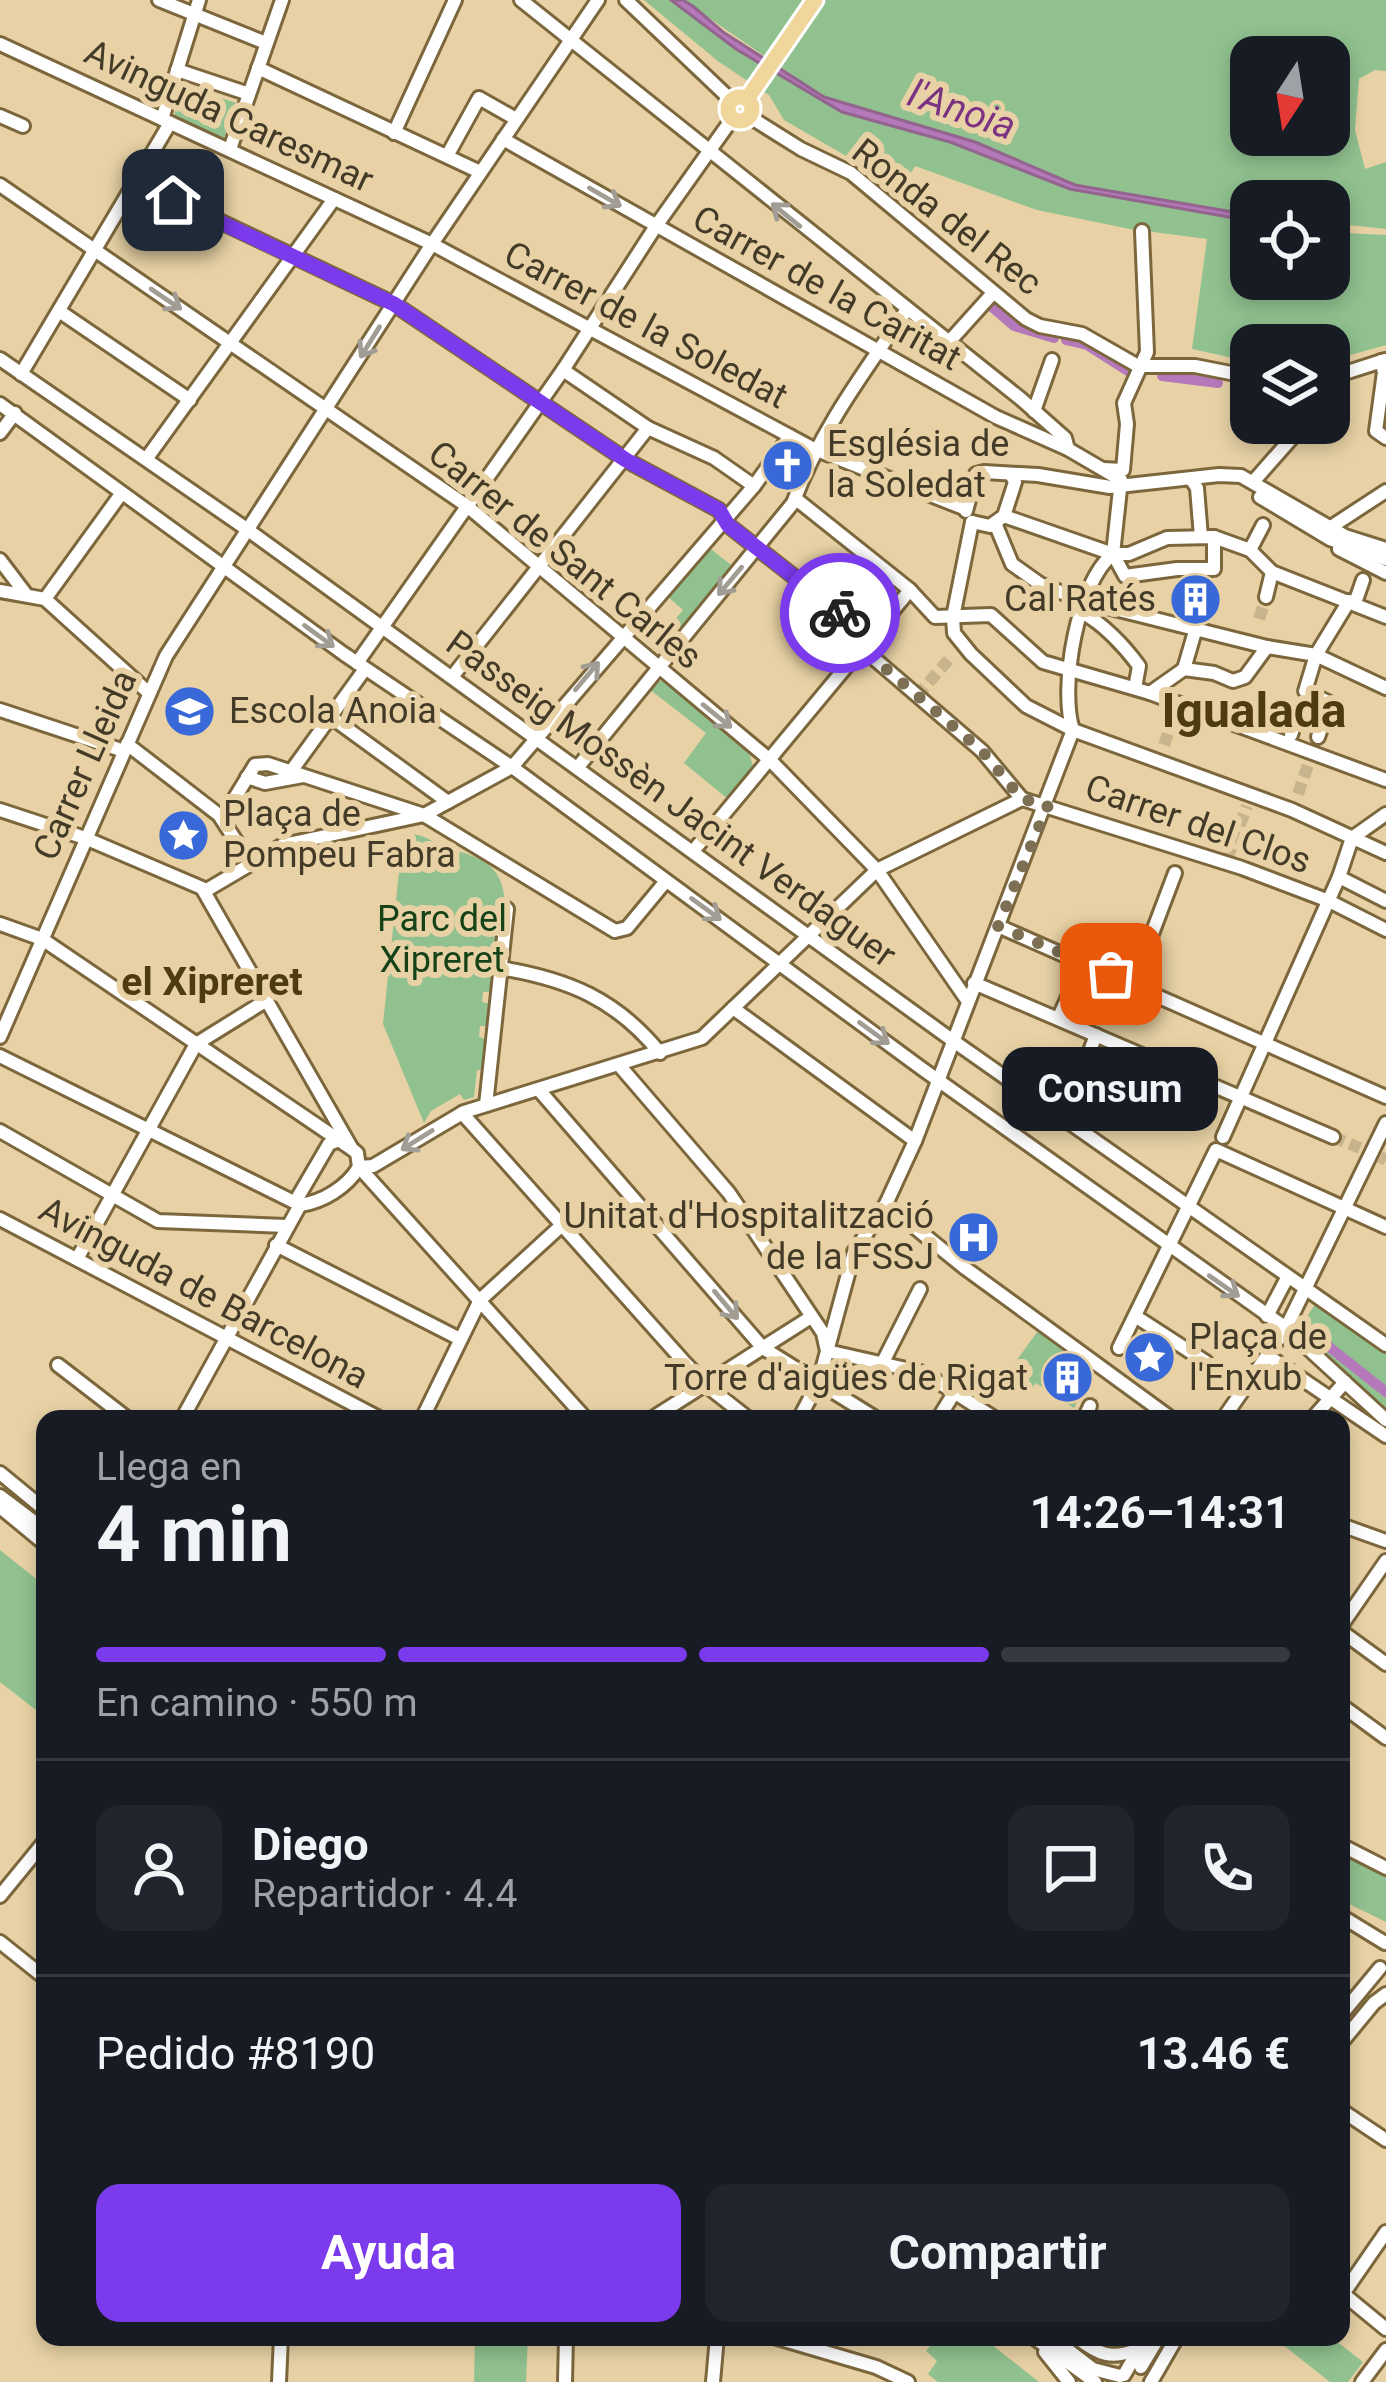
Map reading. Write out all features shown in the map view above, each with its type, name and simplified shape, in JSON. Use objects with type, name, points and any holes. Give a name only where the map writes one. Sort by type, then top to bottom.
[{"type":"main road","points":[[743,105],[814,0]]},
{"type":"street","points":[[159,0],[266,43]]},
{"type":"street","points":[[21,374],[166,121],[200,0]]},
{"type":"street","points":[[230,149],[282,0]]},
{"type":"street","points":[[394,133],[455,0]]},
{"type":"street","points":[[520,0],[1036,412],[1065,438],[1068,449]]},
{"type":"street","name":"Carrer Lleida","points":[[0,1036],[166,656],[432,244],[598,0]]},
{"type":"street","name":"Ronda del Rec","points":[[626,0],[743,105],[801,149],[851,173],[1040,326],[1082,334],[1143,366],[1196,366],[1230,373]]},
{"type":"street","name":"Avinguda Caresmar","points":[[0,44],[432,244]]},
{"type":"street","points":[[258,68],[480,172]]},
{"type":"street","points":[[177,70],[249,94]]},
{"type":"street","points":[[447,157],[478,98],[516,118]]},
{"type":"street","points":[[298,773],[381,627],[743,105]]},
{"type":"street","points":[[0,116],[22,126]]},
{"type":"street","name":"Carrer de la Caritat","points":[[503,139],[1029,434],[1068,449],[1123,485]]},
{"type":"street","points":[[133,180],[394,304],[626,460],[719,510],[982,751],[1022,799],[877,870],[702,1038],[462,1113],[373,1166],[359,1167]]},
{"type":"street","name":"Carrer de Sant Carles","points":[[0,185],[467,506],[770,760],[877,870],[968,1000]]},
{"type":"street","points":[[147,458],[334,199]]},
{"type":"street","points":[[1102,469],[1123,470],[1124,403],[1143,366],[1148,335],[1142,231]]},
{"type":"street","name":"Carrer de la Soledat","points":[[432,244],[814,449],[969,516],[1000,519]]},
{"type":"street","points":[[949,344],[993,292]]},
{"type":"street","points":[[58,311],[190,400]]},
{"type":"street","points":[[578,767],[796,499],[796,488],[814,449],[906,311]]},
{"type":"street","name":"Passeig Mossèn Jacint Verdaguer","points":[[0,359],[147,458],[952,1040],[1386,1345]]},
{"type":"street","points":[[1029,434],[1052,360]]},
{"type":"street","points":[[1350,372],[1384,360],[1376,431],[1386,438]]},
{"type":"street","points":[[563,370],[649,428],[714,458],[754,486]]},
{"type":"street","name":"Passeig Mossèn Jacint Verdaguer","points":[[0,404],[361,666],[512,767],[938,1081],[1286,1328],[1386,1420]]},
{"type":"street","points":[[0,434],[15,413]]},
{"type":"street","points":[[452,677],[649,428]]},
{"type":"street","points":[[205,891],[283,845],[424,814],[512,767],[754,486],[790,436]]},
{"type":"street","points":[[1253,482],[1286,444]]},
{"type":"street","points":[[1386,573],[1366,572],[1330,533],[1253,482],[1231,475],[1123,485],[1080,484],[1038,475],[976,474],[953,616],[955,633],[964,645],[1026,706],[1073,730],[1248,801],[1292,810],[1386,853]]},
{"type":"street","points":[[1012,476],[1015,482],[1000,519],[1019,572],[1082,607],[1101,625],[1135,659],[1139,667],[1135,688]]},
{"type":"street","points":[[1197,478],[1237,482],[1274,508],[1386,559]]},
{"type":"street","points":[[1123,485],[1113,554],[1125,576],[1214,569],[1197,478]]},
{"type":"street","points":[[1330,533],[1386,490]]},
{"type":"street","points":[[45,599],[122,494]]},
{"type":"street","points":[[796,499],[910,590],[935,617],[992,615],[1043,662],[1314,748],[1386,780]]},
{"type":"street","points":[[1000,519],[1078,539],[1113,554],[1130,554],[1167,538],[1208,537],[1251,548],[1272,572],[1386,617]]},
{"type":"street","points":[[1251,548],[1263,525]]},
{"type":"street","points":[[1330,533],[1386,549]]},
{"type":"street","points":[[804,1410],[819,1381],[854,1252],[886,1204],[915,1142],[1048,805],[1073,730],[1068,715],[1070,670],[1082,607],[1102,563],[1113,554]]},
{"type":"street","points":[[0,560],[26,592]]},
{"type":"street","points":[[1181,601],[1201,569]]},
{"type":"street","points":[[1266,597],[1272,572]]},
{"type":"street","points":[[1314,748],[1330,703],[1305,690],[1316,655],[1366,572]]},
{"type":"street","points":[[4,591],[15,574]]},
{"type":"street","points":[[694,850],[910,590]]},
{"type":"street","points":[[4,591],[45,599],[149,692]]},
{"type":"street","points":[[1082,607],[1178,621],[1268,647],[1316,655],[1386,688]]},
{"type":"street","points":[[1150,693],[1184,669],[1196,628]]},
{"type":"street","points":[[951,656],[964,645]]},
{"type":"street","points":[[1184,669],[1233,681],[1244,677],[1268,647]]},
{"type":"street","points":[[1290,740],[1300,707]]},
{"type":"street","points":[[0,710],[126,748],[222,820],[251,864]]},
{"type":"street","points":[[331,717],[448,802]]},
{"type":"street","points":[[1158,762],[1164,745]]},
{"type":"street","points":[[222,820],[255,765],[298,773],[424,814],[615,932],[627,928],[666,881]]},
{"type":"street","points":[[1292,810],[1298,794]]},
{"type":"street","name":"Carrer del Clos","points":[[1022,799],[1227,861],[1329,901],[1386,931]]},
{"type":"street","points":[[0,810],[85,838],[205,891],[352,1149]]},
{"type":"street","points":[[1119,1348],[1220,1143],[1339,878],[1352,838],[1386,814]]},
{"type":"street","points":[[509,886],[511,867]]},
{"type":"street","points":[[1133,984],[1174,873]]},
{"type":"street","points":[[1339,878],[1386,902]]},
{"type":"street","points":[[486,1106],[507,909]]},
{"type":"street","points":[[0,924],[42,939],[357,1153],[359,1167],[578,1410]]},
{"type":"street","points":[[998,926],[1386,1097]]},
{"type":"street","points":[[1059,1017],[1083,964]]},
{"type":"street","points":[[500,968],[578,988],[607,1002],[660,1053]]},
{"type":"street","points":[[974,983],[1333,1138]]},
{"type":"street","points":[[77,1259],[196,1044],[267,1000]]},
{"type":"street","points":[[734,1008],[915,1142]]},
{"type":"street","points":[[1065,1117],[1096,1034]]},
{"type":"street","points":[[0,1056],[300,1205]]},
{"type":"street","points":[[620,1065],[729,1193],[824,1334],[827,1351]]},
{"type":"street","points":[[539,1090],[763,1348],[863,1410]]},
{"type":"street","points":[[462,1113],[706,1386],[737,1410]]},
{"type":"street","points":[[1230,1410],[1286,1328],[1386,1123]]},
{"type":"street","points":[[0,1131],[158,1221],[286,1226]]},
{"type":"street","points":[[300,1205],[301,1191],[329,1144],[337,1141]]},
{"type":"street","points":[[1220,1143],[1386,1227]]},
{"type":"street","points":[[187,1410],[300,1205],[331,1193],[359,1167]]},
{"type":"street","points":[[886,1204],[965,1268],[1161,1410]]},
{"type":"street","name":"Avinguda de Barcelona","points":[[0,1219],[363,1410]]},
{"type":"street","points":[[426,1410],[480,1300],[562,1226]]},
{"type":"street","points":[[276,1246],[460,1340]]},
{"type":"street","points":[[1267,1316],[1287,1278]]},
{"type":"street","points":[[882,1364],[920,1289]]},
{"type":"street","points":[[1135,1316],[1206,1362]]},
{"type":"street","points":[[666,1410],[811,1317]]},
{"type":"street","points":[[827,1351],[924,1373],[981,1410]]},
{"type":"street","points":[[1268,1357],[1344,1410]]},
{"type":"street","points":[[58,1365],[116,1410]]},
{"type":"street","points":[[1099,1388],[1109,1369]]},
{"type":"street","points":[[1321,1410],[1345,1382]]},
{"type":"street","points":[[944,1410],[954,1393]]},
{"type":"street","points":[[1350,1414],[1386,1436]]},
{"type":"street","points":[[0,1473],[36,1503]]},
{"type":"street","points":[[0,1496],[36,1523]]},
{"type":"street","points":[[0,1507],[36,1537]]},
{"type":"street","points":[[1350,1528],[1386,1541]]},
{"type":"street","points":[[1350,1615],[1386,1561]]},
{"type":"street","points":[[1350,1636],[1386,1664]]},
{"type":"street","points":[[1350,1712],[1386,1738]]},
{"type":"street","points":[[1350,1850],[1386,1868]]},
{"type":"street","points":[[0,1896],[36,1852]]},
{"type":"street","points":[[1350,1921],[1386,1943],[1380,1952],[1386,1982]]},
{"type":"street","points":[[0,1942],[36,1971]]},
{"type":"street","points":[[1350,2004],[1380,1968]]},
{"type":"street","points":[[1350,2032],[1386,1994]]},
{"type":"street","points":[[1350,2116],[1386,2140]]},
{"type":"street","points":[[1350,2282],[1386,2232]]},
{"type":"street","points":[[1350,2300],[1386,2329]]},
{"type":"street","points":[[279,2382],[281,2346]]},
{"type":"street","points":[[565,2382],[566,2346]]},
{"type":"street","points":[[713,2382],[716,2346]]},
{"type":"street","points":[[805,2346],[876,2367],[908,2382]]},
{"type":"street","points":[[1040,2346],[1069,2382]]},
{"type":"street","points":[[1045,2346],[1095,2382]]},
{"type":"street","points":[[1070,2346],[1103,2375],[1120,2378],[1140,2375],[1154,2346]]},
{"type":"street","points":[[1078,2346],[1112,2357],[1136,2346]]},
{"type":"street","points":[[1120,2378],[1141,2346]]},
{"type":"street","points":[[1151,2382],[1161,2375],[1173,2346]]},
{"type":"street","points":[[1362,2382],[1386,2350]]},
{"type":"green space","points":[[644,0],[680,4],[736,49],[842,112],[950,142],[1070,189],[1230,217],[1230,300],[1350,300],[1350,233],[1386,235],[1386,345],[1350,355],[1350,324],[1230,324],[1230,357],[1192,349],[1207,239],[1037,210],[915,166],[898,195],[860,164],[784,120],[769,95],[719,62]]},
{"type":"green space","points":[[683,0],[1386,0],[1386,71],[1375,70],[1359,79],[1355,130],[1365,169],[1386,162],[1386,229],[1350,225],[1350,180],[1230,180],[1230,211],[1075,185],[975,142],[824,97]]},
{"type":"green space","points":[[181,85],[236,103],[224,138],[174,117]]},
{"type":"green space","points":[[707,546],[735,568],[682,630],[673,622],[683,610],[665,594]]},
{"type":"green space","points":[[663,681],[749,752],[754,770],[728,799],[684,763],[706,733],[649,689]]},
{"type":"green space","name":"Parc del Xipreret","points":[[403,834],[422,836],[450,851],[478,858],[493,869],[504,893],[504,914],[497,914],[490,992],[483,992],[482,1002],[490,1004],[487,1026],[480,1026],[479,1037],[486,1039],[474,1097],[464,1100],[460,1094],[431,1111],[424,1123],[383,1024]]},
{"type":"green space","points":[[1316,1303],[1386,1351],[1386,1411],[1298,1330]]},
{"type":"green space","points":[[1040,1328],[1093,1367],[1074,1408],[1036,1383],[1030,1391],[1006,1375]]},
{"type":"green space","points":[[0,1550],[36,1579],[36,1710],[0,1682]]},
{"type":"green space","points":[[1350,1856],[1386,1874],[1386,1922],[1350,1904]]},
{"type":"green space","points":[[475,2346],[528,2346],[526,2382],[474,2382]]},
{"type":"green space","points":[[930,2346],[993,2346],[1039,2382],[938,2382],[928,2374],[937,2361],[926,2351]]},
{"type":"green space","points":[[1284,2346],[1343,2346],[1363,2362],[1348,2382],[1330,2382]]},
{"type":"shaded area","points":[[671,0],[683,0],[723,32],[824,97],[975,142],[1075,185],[1230,211],[1230,217],[1070,189],[950,142],[842,112],[736,49]]},
{"type":"waterway","points":[[993,308],[1014,326],[1054,338]]},
{"type":"waterway","points":[[1066,340],[1087,345],[1128,371]]},
{"type":"waterway","points":[[1162,376],[1218,383]]},
{"type":"waterway","points":[[1323,1342],[1386,1392]]},
{"type":"tunnel","points":[[1259,619],[1266,597]]},
{"type":"tunnel","points":[[917,696],[951,657]]},
{"type":"tunnel","points":[[1164,745],[1177,708]]},
{"type":"tunnel","points":[[1298,794],[1311,756]]},
{"type":"tunnel","points":[[1227,859],[1247,806]]},
{"type":"tunnel","points":[[1333,1137],[1360,1148]]},
{"type":"tunnel","points":[[1380,1157],[1386,1160]]},
{"type":"way so far","points":[[840,613],[872,637],[863,649],[982,751],[1022,799],[1048,805],[998,926],[1111,974]]},
{"type":"place","name":"Església de la Soledat","points":[[788,465]]},
{"type":"place","name":"Cal Ratés","points":[[1195,599]]},
{"type":"place","name":"Escola Anoia","points":[[190,711]]},
{"type":"place","name":"Plaça de Pompeu Fabra","points":[[184,835]]},
{"type":"place","name":"Consum","points":[[1111,974]]},
{"type":"place","name":"Unitat d'Hospitalització de la FSSJ","points":[[973,1237]]},
{"type":"place","name":"Plaça de l'Enxub","points":[[1150,1358]]},
{"type":"place","name":"Torre d'aigües de Rigat","points":[[1067,1378]]},
{"type":"district","name":"Igualada","points":[[1254,710]]},
{"type":"district","name":"el Xipreret","points":[[212,982]]},
{"type":"route","points":[[173,200],[394,304],[626,460],[719,510],[728,525],[840,613]]},
{"type":"water label","name":"l'Anoia","points":[[962,110]]}]
